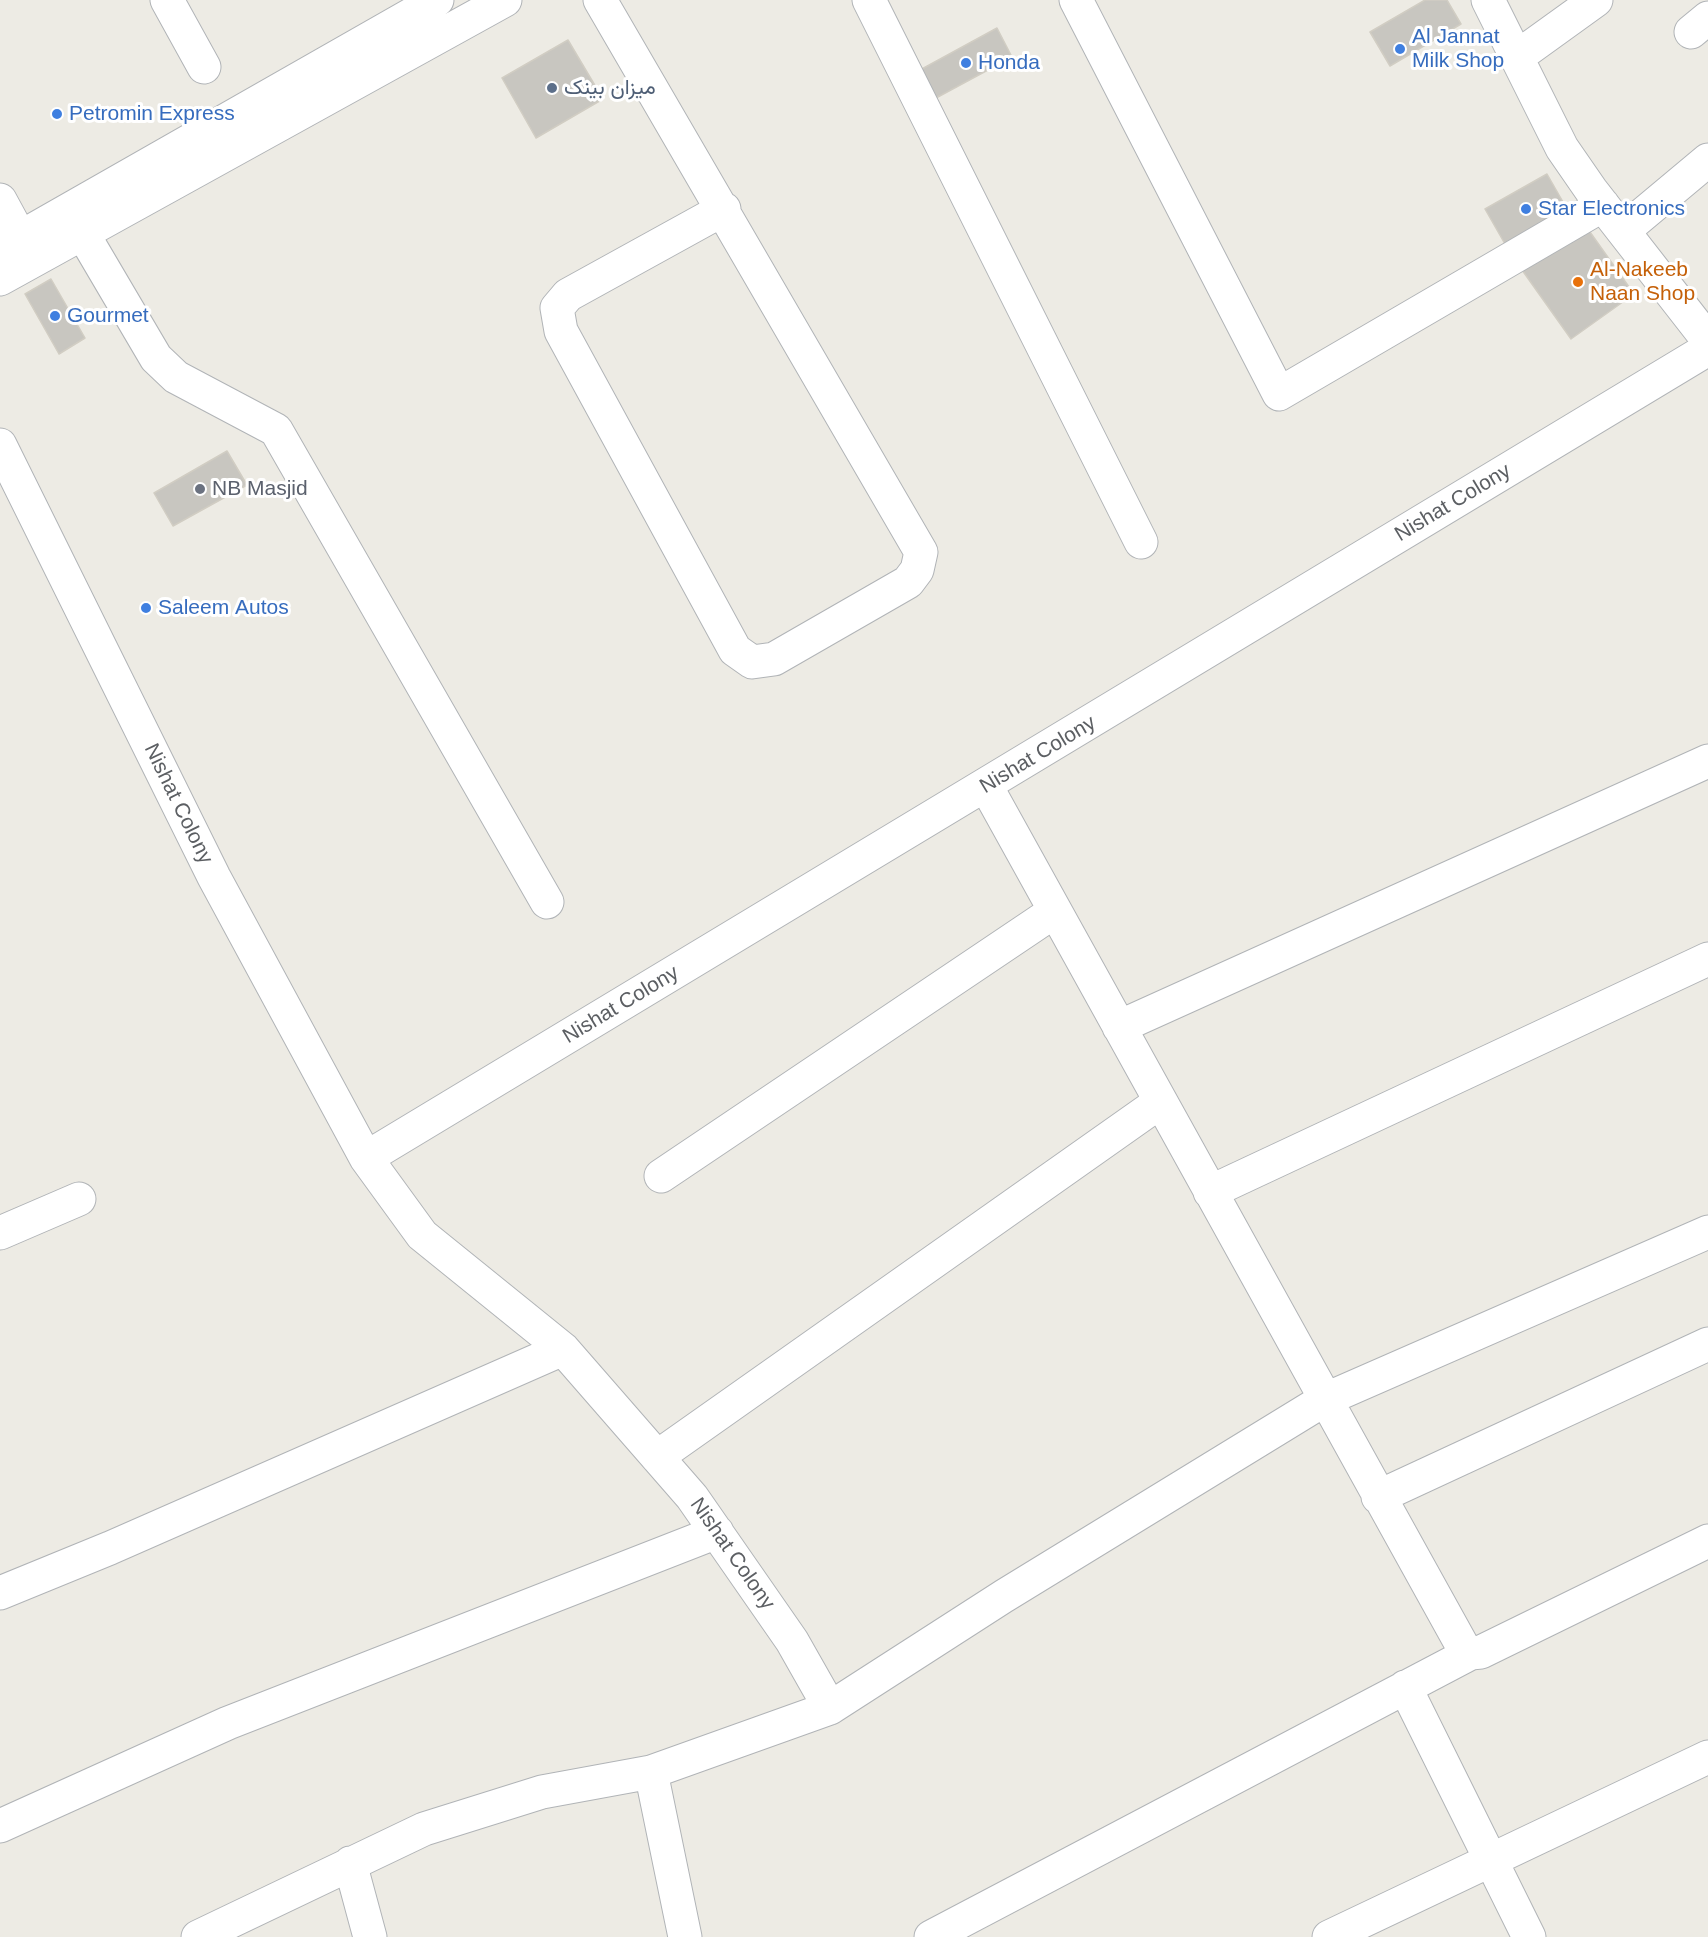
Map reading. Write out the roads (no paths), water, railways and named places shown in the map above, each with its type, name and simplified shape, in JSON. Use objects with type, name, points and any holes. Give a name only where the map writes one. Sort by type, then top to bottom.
[{"type":"street","points":[[167,0],[204,67]]},
{"type":"street","points":[[0,279],[18,250],[437,0]]},
{"type":"street","points":[[18,250],[82,234],[505,0]]},
{"type":"street","points":[[600,0],[724,209],[921,552],[917,570],[908,582],[774,659],[752,662],[735,650],[561,332],[557,308],[568,295],[724,209]]},
{"type":"street","points":[[869,0],[1142,542]]},
{"type":"street","points":[[1076,0],[1279,394],[1603,205]]},
{"type":"street","points":[[1488,0],[1562,147],[1603,205],[1708,340]]},
{"type":"street","points":[[1517,57],[1596,0]]},
{"type":"street","points":[[1623,231],[1708,160]]},
{"type":"street","points":[[0,200],[18,250]]},
{"type":"street","points":[[82,234],[156,358],[176,377],[276,430],[548,902]]},
{"type":"street","name":"Nishat Colony","points":[[366,1158],[1708,349]]},
{"type":"street","name":"Nishat Colony","points":[[0,445],[214,877],[366,1158],[422,1235],[562,1349],[692,1497],[792,1641],[830,1707]]},
{"type":"street","points":[[1119,1028],[1708,761]]},
{"type":"street","points":[[986,786],[1447,1621],[1462,1647],[1471,1653]]},
{"type":"street","points":[[661,1176],[1055,911]]},
{"type":"street","points":[[1210,1192],[1708,959]]},
{"type":"street","points":[[657,1457],[1160,1102]]},
{"type":"street","points":[[0,1233],[79,1199]]},
{"type":"street","points":[[198,1937],[424,1828],[542,1792],[651,1772],[830,1707],[1004,1596],[1324,1400],[1708,1232]]},
{"type":"street","points":[[1378,1497],[1708,1344]]},
{"type":"street","points":[[0,1593],[110,1548],[562,1349]]},
{"type":"street","points":[[0,1826],[228,1723],[717,1532]]},
{"type":"street","points":[[931,1937],[1471,1653],[1481,1652],[1708,1541]]},
{"type":"street","points":[[1405,1688],[1529,1937]]},
{"type":"street","points":[[1329,1937],[1708,1757]]},
{"type":"street","points":[[651,1772],[685,1937]]},
{"type":"street","points":[[350,1863],[370,1937]]},
{"type":"place","name":"Al Jannat Milk Shop","points":[[1400,49]]},
{"type":"place","name":"Honda","points":[[966,63]]},
{"type":"place","name":"میزان بینک","points":[[552,88]]},
{"type":"place","name":"Petromin Express","points":[[57,114]]},
{"type":"place","name":"Star Electronics","points":[[1526,209]]},
{"type":"place","name":"Al-Nakeeb Naan Shop","points":[[1578,282]]},
{"type":"place","name":"Gourmet","points":[[55,316]]},
{"type":"place","name":"NB Masjid","points":[[200,489]]},
{"type":"place","name":"Saleem Autos","points":[[146,608]]}]
